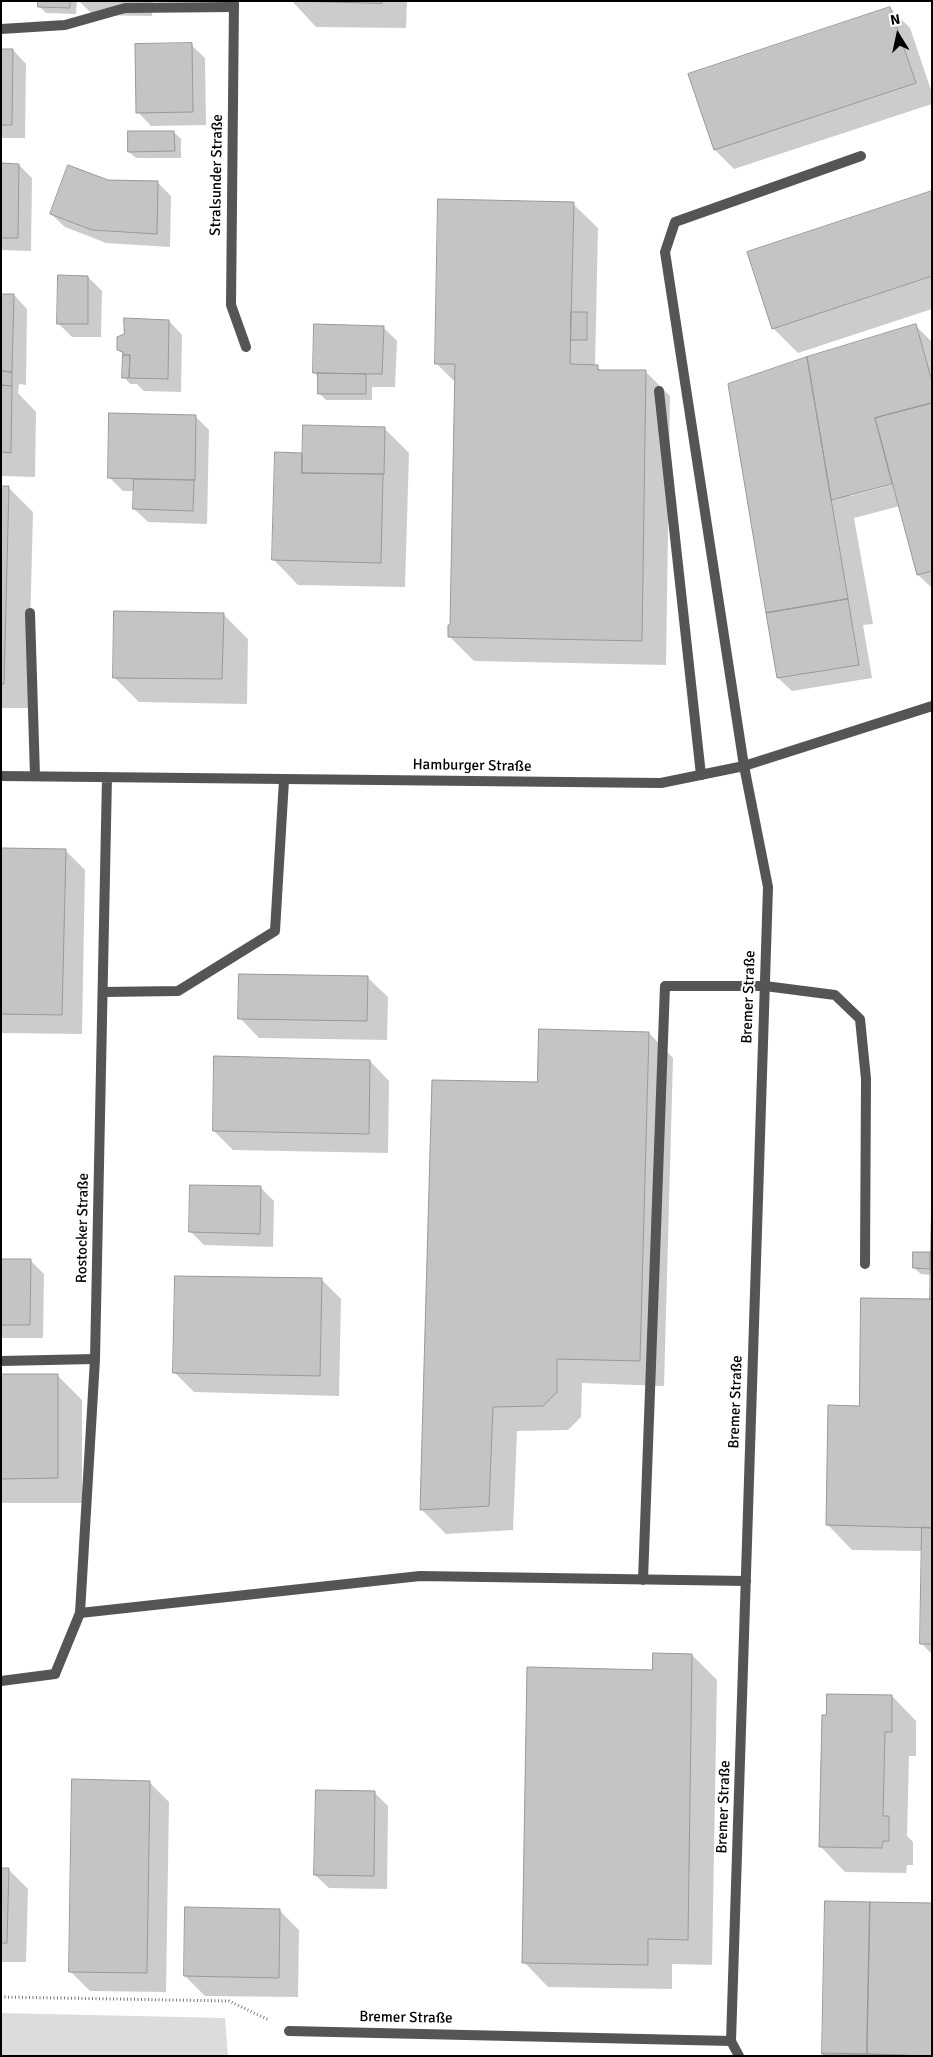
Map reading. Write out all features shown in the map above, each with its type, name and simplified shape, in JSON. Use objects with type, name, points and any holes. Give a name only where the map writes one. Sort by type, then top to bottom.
[{"type":"street","points":[[1,29],[65,25],[125,8],[234,4]]},
{"type":"street","name":"Stralsunder Straße","points":[[234,4],[231,305],[246,347]]},
{"type":"street","name":"Bremer Straße","points":[[739,2056],[731,2041],[768,887],[744,766],[665,252],[674,222],[861,156]]},
{"type":"street","points":[[659,391],[701,775]]},
{"type":"street","points":[[30,613],[35,776]]},
{"type":"street","name":"Hamburger Straße","points":[[1,776],[661,783],[744,766],[932,706]]},
{"type":"street","name":"Rostocker Straße","points":[[1,1681],[55,1674],[80,1613],[96,1359],[107,778]]},
{"type":"street","points":[[103,992],[178,990],[275,931],[284,780]]},
{"type":"street","points":[[643,1580],[665,986],[765,986],[835,995],[860,1019],[866,1080],[865,1264]]},
{"type":"street","points":[[1,1361],[96,1359]]},
{"type":"street","points":[[80,1613],[420,1576],[746,1582]]},
{"type":"street","name":"Bremer Straße","points":[[289,2031],[731,2041]]},
{"type":"path","points":[[1,1998],[229,2001],[289,2031]]},
{"type":"shaded area","points":[[1,2013],[225,2018],[228,2056],[1,2056]]},
{"type":"building","points":[[38,1],[70,1],[70,8],[38,7]]},
{"type":"building","points":[[290,1],[382,1],[382,3]]},
{"type":"building","points":[[890,7],[916,83],[714,150],[688,74]]},
{"type":"building","points":[[192,43],[193,112],[136,113],[135,44]]},
{"type":"building","points":[[1,49],[13,49],[12,125],[1,125]]},
{"type":"building","points":[[128,131],[174,131],[175,151],[128,152]]},
{"type":"building","points":[[1,163],[19,164],[18,238],[1,238]]},
{"type":"building","points":[[68,165],[108,180],[158,181],[157,234],[92,230],[50,214]]},
{"type":"building","points":[[932,191],[932,276],[772,329],[747,252]]},
{"type":"building","points":[[438,199],[574,202],[570,364],[598,365],[598,370],[646,370],[642,641],[448,637],[448,625],[450,625],[455,364],[435,364]]},
{"type":"building","points":[[58,275],[88,276],[88,324],[57,324]]},
{"type":"building","points":[[1,294],[14,294],[12,372],[1,371]]},
{"type":"building","points":[[571,312],[587,312],[587,340],[571,340]]},
{"type":"building","points":[[124,318],[169,320],[168,379],[129,378],[130,355],[123,355],[123,352],[117,350],[117,337],[124,334]]},
{"type":"building","points":[[314,324],[384,326],[382,374],[313,373]]},
{"type":"building","points":[[916,324],[932,381],[932,403],[875,418],[892,484],[831,500],[807,357]]},
{"type":"building","points":[[123,355],[130,355],[129,378],[122,378]]},
{"type":"building","points":[[807,357],[848,599],[766,613],[728,384]]},
{"type":"building","points":[[1,371],[12,372],[12,386],[1,385]]},
{"type":"building","points":[[318,373],[366,374],[366,394],[318,394]]},
{"type":"building","points":[[1,385],[12,386],[11,453],[1,452]]},
{"type":"building","points":[[932,403],[932,571],[917,575],[875,418]]},
{"type":"building","points":[[109,413],[196,415],[195,480],[108,478]]},
{"type":"building","points":[[303,425],[385,427],[384,474],[302,473]]},
{"type":"building","points":[[275,452],[302,453],[302,473],[383,474],[381,563],[272,560]]},
{"type":"building","points":[[134,479],[194,480],[193,511],[133,509]]},
{"type":"building","points":[[1,486],[9,486],[4,684],[1,684]]},
{"type":"building","points":[[848,599],[859,665],[777,678],[766,613]]},
{"type":"building","points":[[114,611],[224,613],[222,679],[113,678]]},
{"type":"building","points":[[1,848],[66,849],[62,1015],[1,1014]]},
{"type":"building","points":[[239,974],[368,976],[367,1021],[238,1019]]},
{"type":"building","points":[[539,1029],[649,1032],[640,1361],[557,1359],[557,1392],[543,1406],[493,1407],[489,1506],[420,1510],[432,1080],[537,1082]]},
{"type":"building","points":[[214,1056],[370,1060],[369,1134],[213,1131]]},
{"type":"building","points":[[190,1185],[261,1186],[260,1234],[189,1232]]},
{"type":"building","points":[[932,1188],[932,1299],[930,1299]]},
{"type":"building","points":[[913,1252],[930,1252],[930,1269],[913,1268]]},
{"type":"building","points":[[1,1259],[31,1259],[30,1325],[1,1325]]},
{"type":"building","points":[[175,1276],[322,1278],[320,1376],[173,1373]]},
{"type":"building","points":[[861,1298],[932,1299],[932,1528],[826,1525],[828,1405],[859,1406]]},
{"type":"building","points":[[1,1374],[58,1374],[58,1478],[1,1479]]},
{"type":"building","points":[[922,1527],[932,1528],[932,1644],[920,1644]]},
{"type":"building","points":[[653,1653],[692,1654],[688,1940],[648,1939],[648,1965],[522,1963],[527,1667],[652,1670]]},
{"type":"building","points":[[827,1694],[892,1695],[892,1732],[885,1732],[883,1816],[889,1816],[889,1841],[883,1841],[882,1848],[819,1847],[822,1715],[826,1715]]},
{"type":"building","points":[[72,1779],[150,1781],[147,1973],[69,1972]]},
{"type":"building","points":[[316,1790],[375,1791],[374,1876],[314,1875]]},
{"type":"building","points":[[1,1868],[9,1868],[7,1943],[1,1943]]},
{"type":"building","points":[[825,1901],[870,1902],[867,2054],[822,2054]]},
{"type":"building","points":[[870,1902],[932,1903],[932,2056],[867,2054]]},
{"type":"building","points":[[185,1907],[280,1909],[279,1978],[184,1976]]},
{"type":"building","points":[[824,2053],[906,2055],[906,2056],[824,2056]]}]
